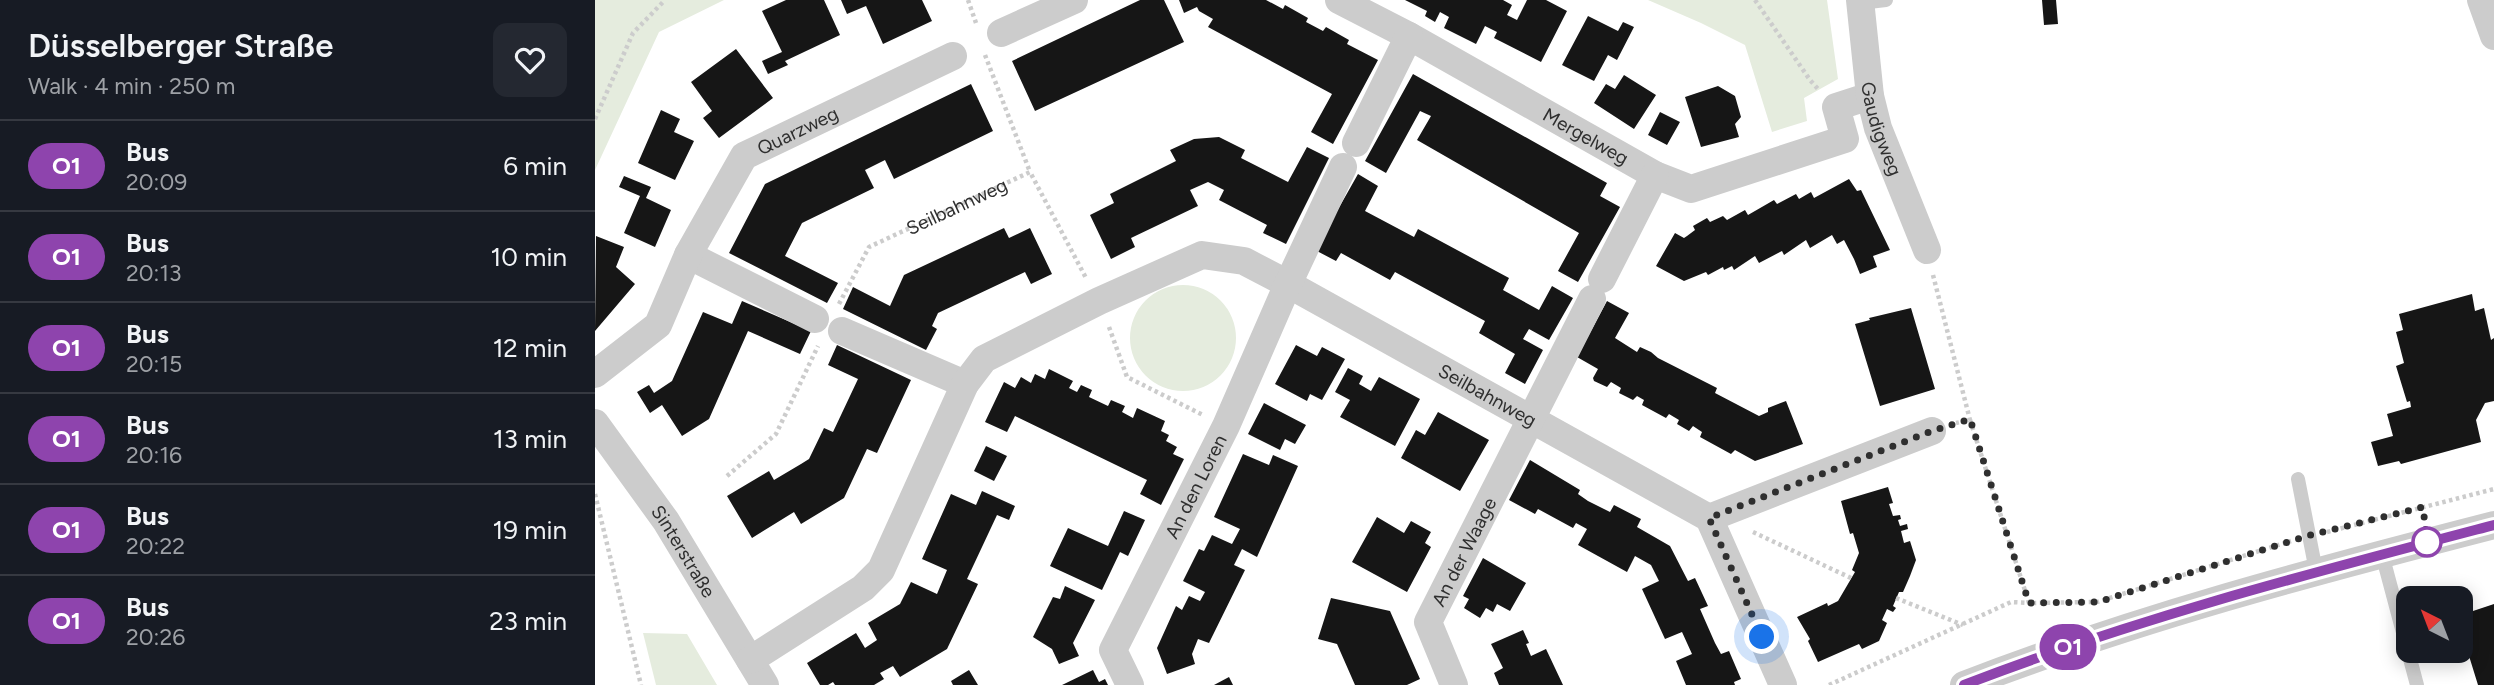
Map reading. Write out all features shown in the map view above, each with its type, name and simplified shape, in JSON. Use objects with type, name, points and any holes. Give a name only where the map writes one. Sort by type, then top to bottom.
[{"type":"street","points":[[987,37],[1074,0]]},
{"type":"street","name":"Mergelweg","points":[[1339,0],[1409,36],[1655,175],[1691,189],[1878,128]]},
{"type":"street","points":[[2481,0],[2494,36]]},
{"type":"street","name":"Gaudigweg","points":[[1869,1],[1870,96],[1878,128],[1927,250]]},
{"type":"street","name":"An den Loren","points":[[1130,685],[1113,650],[1226,426],[1288,284],[1409,36]]},
{"type":"street","name":"Quarzweg","points":[[595,374],[657,325],[688,255],[744,156],[953,55]]},
{"type":"street","points":[[1845,139],[1836,107],[1870,96]]},
{"type":"street","name":"An der Waage","points":[[1454,685],[1428,622],[1655,175]]},
{"type":"street","points":[[688,255],[828,325],[965,384]]},
{"type":"street","name":"Seilbahnweg","points":[[751,660],[863,588],[881,570],[965,384],[984,359],[1099,301],[1202,255],[1244,261],[1709,518]]},
{"type":"street","name":"Sinterstraße","points":[[595,423],[666,521],[765,685]]},
{"type":"street","points":[[1783,685],[1709,518],[1932,431]]},
{"type":"street","points":[[1964,685],[2160,616],[2316,571],[2494,525]]},
{"type":"lane","points":[[2298,479],[2307,536],[2316,571]]},
{"type":"lane","points":[[2382,554],[2417,685]]},
{"type":"path","points":[[595,119],[633,33],[666,0]]},
{"type":"path","points":[[968,0],[987,37],[1030,172]]},
{"type":"path","points":[[1755,0],[1810,80],[1836,107]]},
{"type":"path","name":"Seilbahnweg","points":[[727,475],[776,434],[869,247],[1030,172],[1099,301],[1127,377],[1226,426]]},
{"type":"path","points":[[1927,250],[1970,419],[2029,603]]},
{"type":"path","points":[[1932,431],[1970,419]]},
{"type":"path","points":[[1829,685],[2011,602],[2098,602],[2307,536],[2494,489]]},
{"type":"path","points":[[595,494],[641,685]]},
{"type":"path","points":[[1709,518],[1745,528],[1851,579]]},
{"type":"path","points":[[1896,598],[1963,625]]},
{"type":"shaded area","points":[[595,0],[724,0],[659,32],[595,170]]},
{"type":"shaded area","points":[[1648,0],[1827,0],[1838,79],[1804,98],[1807,121],[1772,132],[1745,45]]},
{"type":"shaded area","points":[[1183,285],[1203,289],[1221,300],[1232,318],[1236,338],[1232,358],[1221,376],[1203,387],[1183,391],[1163,387],[1145,376],[1134,358],[1130,338],[1134,318],[1145,300],[1163,289]]},
{"type":"shaded area","points":[[643,633],[687,634],[717,685],[656,685]]},
{"type":"building","points":[[786,0],[824,0],[840,35],[785,61],[788,65],[768,74],[762,61],[782,52],[762,11]]},
{"type":"building","points":[[841,0],[922,0],[932,21],[883,44],[866,6],[847,14]]},
{"type":"building","points":[[1140,0],[1164,0],[1184,42],[1035,111],[1012,61]]},
{"type":"building","points":[[1179,0],[1266,0],[1283,9],[1285,5],[1308,18],[1306,22],[1323,31],[1326,27],[1349,40],[1347,44],[1378,60],[1333,144],[1311,132],[1332,94],[1208,27],[1213,19],[1197,7],[1184,13]]},
{"type":"building","points":[[1405,0],[1503,0],[1512,5],[1507,15],[1517,20],[1527,0],[1546,0],[1567,11],[1541,62],[1494,38],[1497,32],[1485,26],[1476,44],[1444,28],[1449,17],[1440,12],[1435,22],[1425,16],[1427,11]]},
{"type":"building","points":[[2042,0],[2056,0],[2058,24],[2044,25]]},
{"type":"building","points":[[1588,16],[1618,31],[1623,22],[1634,27],[1617,60],[1608,55],[1594,81],[1562,65]]},
{"type":"building","points":[[736,49],[773,98],[719,138],[703,118],[712,111],[691,82]]},
{"type":"building","points":[[1413,74],[1607,183],[1600,196],[1620,207],[1578,282],[1558,271],[1579,233],[1417,140],[1431,116],[1420,111],[1386,173],[1365,161]]},
{"type":"building","points":[[1624,75],[1656,95],[1634,129],[1594,103],[1606,84],[1615,89]]},
{"type":"building","points":[[971,84],[993,131],[894,179],[885,160],[865,170],[874,188],[802,223],[785,256],[838,283],[827,303],[729,253],[765,184]]},
{"type":"building","points":[[1718,86],[1735,96],[1741,117],[1735,124],[1739,137],[1701,147],[1685,97]]},
{"type":"building","points":[[661,110],[680,119],[674,132],[694,141],[675,180],[638,163]]},
{"type":"building","points":[[1660,112],[1680,122],[1667,145],[1648,135]]},
{"type":"building","points":[[1219,137],[1245,150],[1241,158],[1288,182],[1307,147],[1329,158],[1286,244],[1263,233],[1267,225],[1219,200],[1224,190],[1208,182],[1190,190],[1198,206],[1131,238],[1135,247],[1111,259],[1090,215],[1114,203],[1110,194],[1176,161],[1170,150],[1194,139]]},
{"type":"building","points":[[1358,174],[1378,186],[1365,211],[1414,237],[1418,229],[1509,278],[1503,290],[1539,310],[1552,286],[1573,298],[1549,340],[1529,329],[1523,339],[1543,350],[1525,384],[1505,373],[1515,354],[1479,333],[1485,321],[1395,272],[1390,280],[1341,253],[1336,261],[1315,250]]},
{"type":"building","points":[[624,176],[651,187],[646,198],[671,210],[655,247],[624,233],[640,196],[619,187]]},
{"type":"building","points":[[1849,179],[1857,191],[1861,190],[1890,250],[1873,256],[1877,267],[1860,274],[1844,240],[1837,244],[1832,235],[1810,248],[1806,240],[1784,255],[1782,251],[1759,263],[1755,256],[1734,270],[1732,266],[1724,270],[1723,267],[1708,275],[1706,272],[1684,281],[1656,266],[1675,233],[1684,238],[1695,230],[1693,226],[1707,218],[1710,222],[1723,216],[1727,220],[1745,210],[1748,215],[1774,200],[1777,204],[1796,194],[1799,199],[1811,192],[1814,198]]},
{"type":"building","points":[[1004,228],[1009,238],[1030,228],[1052,274],[1031,284],[1025,272],[938,313],[932,326],[937,329],[926,350],[843,309],[853,287],[890,306],[904,275]]},
{"type":"building","points":[[596,236],[624,247],[616,267],[635,284],[595,331]]},
{"type":"building","points":[[2472,294],[2475,311],[2484,308],[2491,340],[2494,338],[2494,401],[2485,403],[2476,420],[2481,442],[2401,464],[2399,461],[2378,466],[2371,442],[2393,436],[2387,414],[2411,407],[2396,366],[2404,363],[2396,332],[2403,330],[2399,314]]},
{"type":"building","points":[[742,301],[811,331],[800,354],[748,331],[709,419],[682,436],[662,405],[650,413],[637,392],[649,385],[654,393],[672,381],[703,312],[732,324]]},
{"type":"building","points":[[1607,301],[1629,313],[1615,338],[1637,352],[1640,347],[1651,352],[1717,388],[1715,393],[1759,416],[1768,412],[1768,408],[1786,401],[1803,444],[1755,461],[1735,450],[1731,454],[1700,437],[1702,432],[1693,426],[1689,431],[1677,424],[1679,420],[1669,414],[1666,418],[1642,405],[1644,400],[1637,396],[1633,400],[1619,393],[1621,388],[1611,382],[1607,387],[1594,381],[1598,369],[1577,357]]},
{"type":"building","points":[[1911,308],[1935,389],[1880,406],[1855,324]]},
{"type":"building","points":[[837,345],[911,380],[877,453],[867,449],[844,498],[801,524],[794,512],[752,538],[727,496],[769,471],[774,480],[801,464],[809,459],[824,428],[833,432],[858,379],[828,365]]},
{"type":"building","points":[[1296,345],[1317,356],[1322,347],[1345,359],[1322,400],[1310,394],[1307,401],[1275,384]]},
{"type":"building","points":[[1348,368],[1363,376],[1359,384],[1371,391],[1379,377],[1420,399],[1395,446],[1340,417],[1350,400],[1335,392]]},
{"type":"building","points":[[1049,369],[1073,381],[1069,388],[1077,392],[1081,385],[1092,390],[1089,397],[1108,406],[1111,400],[1125,406],[1122,412],[1133,418],[1137,408],[1165,421],[1161,431],[1169,435],[1166,441],[1177,447],[1173,454],[1184,459],[1161,505],[1140,494],[1147,480],[1015,416],[1007,432],[985,422],[1004,382],[1015,388],[1021,377],[1031,383],[1035,374],[1045,379]]},
{"type":"building","points":[[1264,403],[1306,425],[1295,444],[1285,439],[1280,450],[1248,434]]},
{"type":"building","points":[[1438,412],[1489,440],[1460,491],[1401,458],[1416,430],[1425,435]]},
{"type":"building","points":[[986,446],[1007,456],[994,481],[974,471]]},
{"type":"building","points":[[1243,454],[1269,465],[1273,455],[1298,466],[1257,557],[1242,549],[1234,565],[1245,570],[1209,643],[1198,639],[1192,654],[1195,664],[1167,674],[1157,648],[1176,606],[1182,610],[1189,596],[1200,601],[1205,592],[1183,581],[1199,549],[1204,551],[1212,535],[1232,544],[1240,529],[1214,517]]},
{"type":"building","points":[[1530,460],[1580,490],[1578,494],[1588,501],[1610,512],[1614,505],[1641,519],[1637,527],[1670,546],[1688,581],[1695,578],[1708,606],[1700,609],[1715,643],[1721,654],[1729,651],[1741,679],[1734,682],[1735,685],[1686,685],[1676,661],[1692,654],[1682,632],[1665,639],[1642,589],[1659,581],[1651,565],[1635,556],[1627,572],[1578,545],[1587,529],[1576,523],[1573,528],[1538,509],[1535,514],[1509,500]]},
{"type":"building","points":[[1888,487],[1893,503],[1889,504],[1893,516],[1900,515],[1900,526],[1907,524],[1908,529],[1901,531],[1904,543],[1910,541],[1916,560],[1910,576],[1903,592],[1899,592],[1893,606],[1896,608],[1893,612],[1887,609],[1882,620],[1887,623],[1879,641],[1862,649],[1859,644],[1818,662],[1808,641],[1810,639],[1797,617],[1827,603],[1828,606],[1838,601],[1855,572],[1852,570],[1859,553],[1853,533],[1850,534],[1841,501]]},
{"type":"building","points":[[982,491],[1015,506],[1009,520],[997,515],[967,579],[978,584],[947,649],[900,677],[893,666],[880,673],[884,679],[874,685],[835,685],[833,682],[820,685],[807,663],[856,633],[865,648],[877,640],[868,623],[900,604],[911,582],[937,594],[947,570],[922,559],[951,494],[976,505]]},
{"type":"building","points":[[1124,511],[1145,520],[1128,556],[1120,552],[1102,590],[1050,566],[1068,528],[1108,546]]},
{"type":"building","points":[[1377,517],[1404,533],[1411,521],[1431,532],[1425,543],[1431,547],[1407,592],[1352,562]]},
{"type":"building","points":[[1483,558],[1526,583],[1510,611],[1497,604],[1493,612],[1486,608],[1480,618],[1464,608],[1469,599],[1463,596]]},
{"type":"building","points":[[1065,586],[1095,600],[1073,643],[1079,656],[1059,664],[1052,649],[1033,637],[1053,597],[1060,599]]},
{"type":"building","points":[[1331,598],[1390,611],[1420,679],[1407,685],[1355,685],[1337,644],[1318,639]]},
{"type":"building","points":[[2494,604],[2494,685],[2478,685],[2471,663],[2473,611]]},
{"type":"building","points":[[1523,630],[1531,656],[1546,649],[1563,685],[1499,685],[1494,673],[1503,668],[1491,644]]},
{"type":"building","points":[[969,670],[978,685],[953,685],[951,681]]},
{"type":"building","points":[[1093,670],[1099,682],[1105,679],[1108,685],[1062,685]]},
{"type":"building","points":[[1229,677],[1233,685],[1214,685]]},
{"type":"bus line","name":"O1","points":[[1964,685],[2160,616],[2316,571],[2494,525]]},
{"type":"route","points":[[1762,637],[1709,518],[1932,431],[1970,419],[2029,603],[2098,602],[2307,536],[2423,507],[2427,542]]}]
